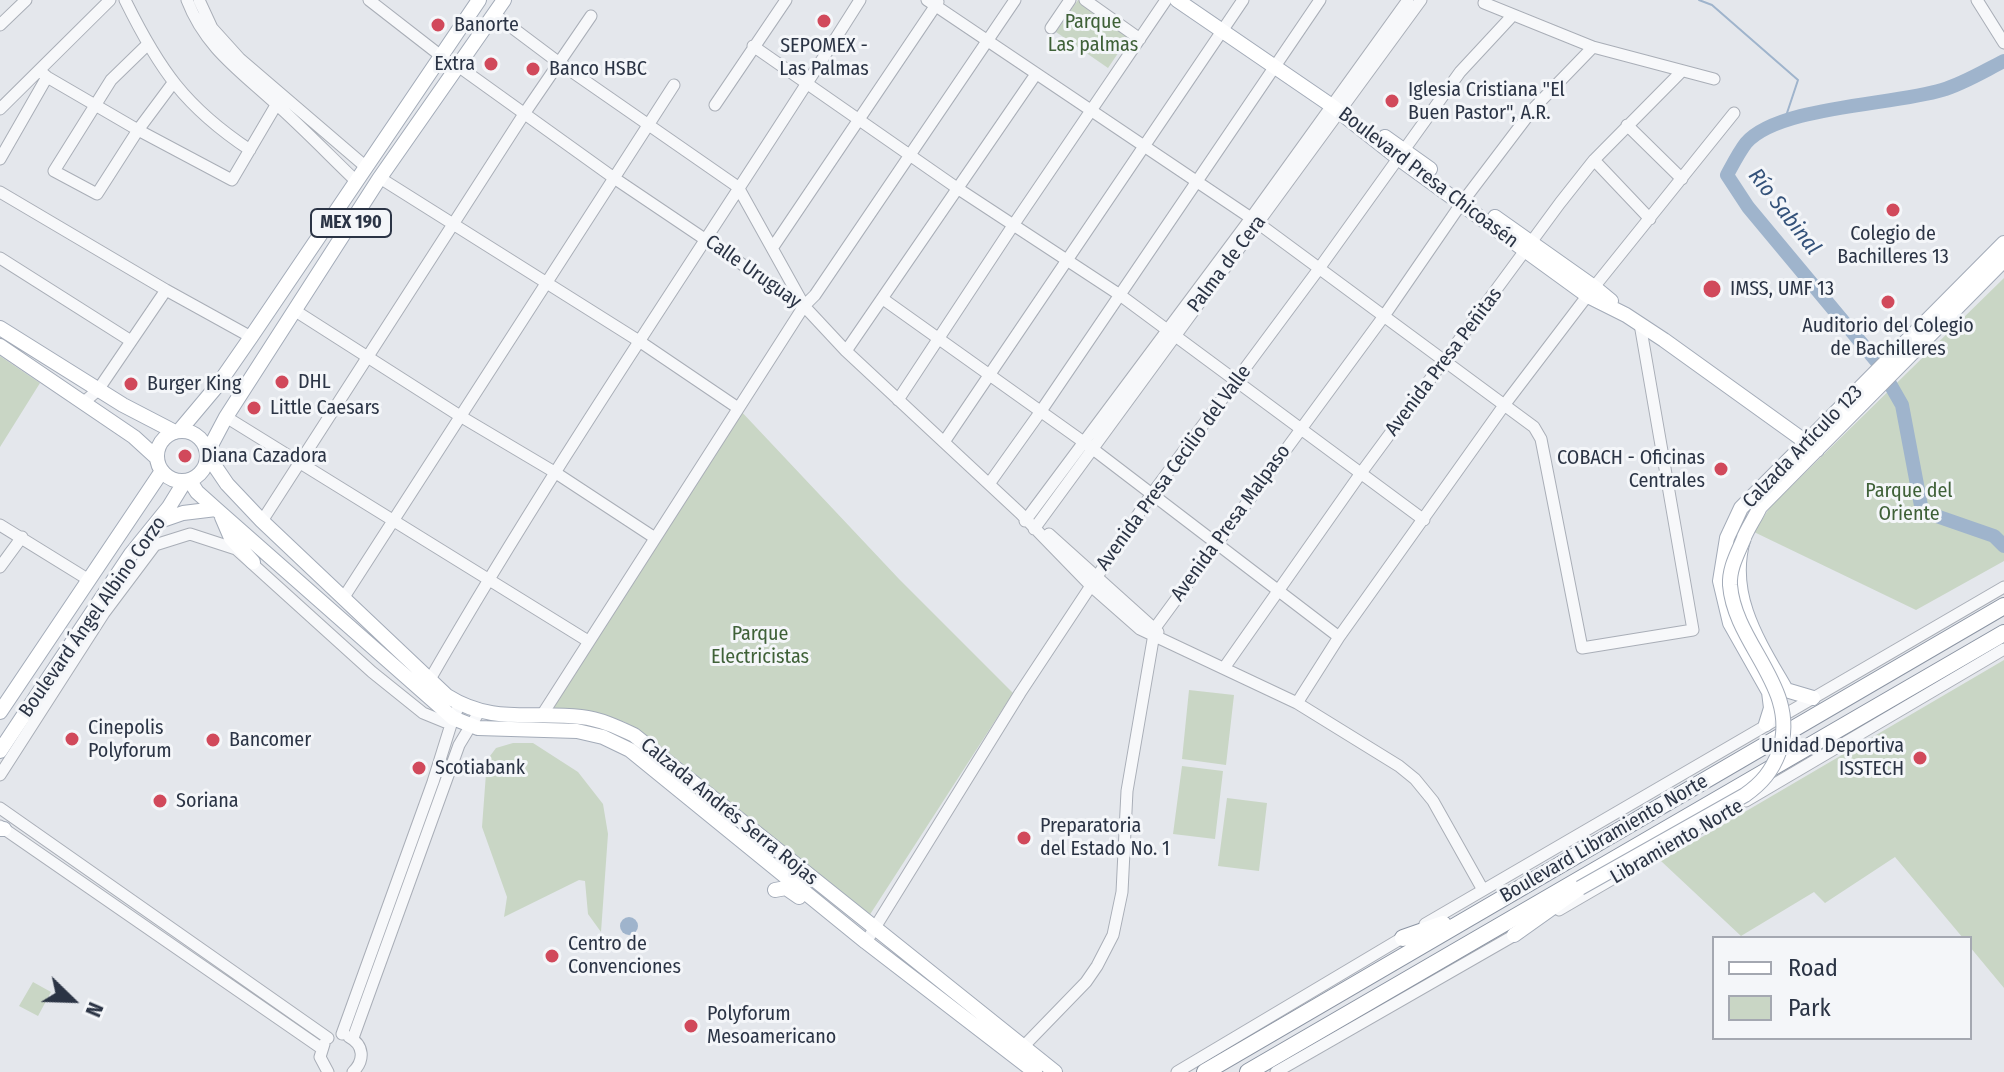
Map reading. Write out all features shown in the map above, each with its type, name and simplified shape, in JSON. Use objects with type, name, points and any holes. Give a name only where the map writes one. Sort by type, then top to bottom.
[{"type":"highway","name":"Boulevard Libramiento Norte","points":[[1205,1072],[2004,606]]},
{"type":"highway","name":"Boulevard Libramiento Norte","points":[[1248,1072],[2004,633]]},
{"type":"highway","points":[[1403,938],[1478,911]]},
{"type":"main road","name":"MEX 190","points":[[159,464],[158,447],[165,437],[178,431],[217,386],[479,0]]},
{"type":"main road","name":"MEX 190","points":[[187,481],[201,474],[226,417],[294,310],[380,178],[504,0]]},
{"type":"main road","name":"Boulevard Presa Chicoasén","points":[[1177,0],[1338,109],[1812,446]]},
{"type":"main road","points":[[416,92],[426,111]]},
{"type":"main road","points":[[406,107],[426,111]]},
{"type":"main road","name":"Calzada Artículo 123","points":[[1898,359],[2004,243]]},
{"type":"main road","name":"Calzada Artículo 123","points":[[1813,698],[1786,690],[1752,629],[1742,601],[1738,568],[1744,538],[1760,507],[1812,446],[1898,359],[2004,260]]},
{"type":"main road","points":[[0,328],[98,390],[178,431],[194,433],[201,438],[208,454]]},
{"type":"main road","points":[[0,346],[134,437],[175,480],[187,481]]},
{"type":"main road","name":"Calzada Artículo 123","points":[[1766,724],[1771,708],[1769,692],[1730,623],[1720,581],[1727,538],[1741,508],[1812,446]]},
{"type":"main road","name":"Calzada Andrés Serra Rojas","points":[[208,454],[227,484],[262,521],[378,630],[457,711]]},
{"type":"main road","name":"Boulevard Ángel Albino Corzo","points":[[0,712],[89,580],[159,464]]},
{"type":"main road","name":"Boulevard Ángel Albino Corzo","points":[[0,751],[126,562],[187,481]]},
{"type":"main road","name":"Calzada Andrés Serra Rojas","points":[[187,481],[367,643],[457,711],[476,719],[577,731],[603,737],[630,750],[816,901],[871,936]]},
{"type":"main road","points":[[157,522],[183,513],[218,511],[231,538],[253,562]]},
{"type":"main road","points":[[1514,935],[1580,888],[1745,795],[1767,776],[1776,761],[1782,742],[1783,708],[1778,692],[1742,627],[1730,583],[1732,566],[1744,538]]},
{"type":"main road","points":[[115,598],[126,562]]},
{"type":"main road","points":[[367,643],[378,630]]},
{"type":"main road","points":[[17,727],[26,723],[37,707],[46,703]]},
{"type":"main road","name":"Calzada Andrés Serra Rojas","points":[[476,719],[542,715],[584,717],[609,723],[634,735],[871,936],[1019,1052],[1055,1072]]},
{"type":"main road","points":[[775,890],[786,888],[804,900],[816,901]]},
{"type":"main road","name":"Calzada Andrés Serra Rojas","points":[[1019,1052],[1035,1072]]},
{"type":"street","points":[[2,20],[26,0]]},
{"type":"street","points":[[0,109],[44,74],[110,0]]},
{"type":"street","points":[[125,0],[147,45],[173,83],[216,127],[250,150]]},
{"type":"street","points":[[187,0],[195,23],[221,56],[366,167]]},
{"type":"street","points":[[199,0],[212,28],[356,181]]},
{"type":"street","points":[[369,0],[441,56]]},
{"type":"street","points":[[715,105],[786,0]]},
{"type":"street","points":[[429,681],[488,580],[704,238],[860,0]]},
{"type":"street","points":[[542,715],[804,306],[815,295],[1015,0]]},
{"type":"street","points":[[1051,28],[1070,0]]},
{"type":"street","points":[[1085,0],[1140,39]]},
{"type":"street","points":[[898,400],[1166,0]]},
{"type":"street","points":[[944,442],[1243,0]]},
{"type":"street","points":[[989,484],[1320,0]]},
{"type":"street","name":"Palma de Cera","points":[[1338,109],[1408,0]]},
{"type":"street","name":"Palma de Cera","points":[[1030,520],[1421,0]]},
{"type":"street","points":[[1977,0],[2004,43]]},
{"type":"street","points":[[773,247],[934,2],[987,42],[1254,220],[1534,427],[1541,439],[1582,648],[1693,630],[1640,324]]},
{"type":"street","points":[[1484,3],[1593,47],[1714,79]]},
{"type":"street","points":[[494,14],[738,187],[804,306]]},
{"type":"street","points":[[262,521],[524,114],[591,16]]},
{"type":"street","name":"Avenida Presa Cecilio del Valle","points":[[871,936],[1020,693],[1151,495],[1460,72],[1512,16]]},
{"type":"street","points":[[147,45],[111,80],[54,171],[97,194],[173,83]]},
{"type":"street","points":[[753,46],[957,188],[1120,295],[1424,520]]},
{"type":"street","name":"Avenida Presa Malpaso","points":[[1019,1052],[1086,982],[1113,935],[1122,892],[1127,791],[1156,633],[1216,542],[1384,316],[1464,200],[1533,109],[1593,47]]},
{"type":"street","name":"Calle Uruguay","points":[[458,66],[614,178],[804,306],[898,400],[1093,581],[1156,633],[1297,703],[1399,766],[1415,779],[1433,801],[1483,890]]},
{"type":"street","name":"Avenida Presa Peñitas","points":[[1224,668],[1361,473],[1594,160],[1682,71]]},
{"type":"street","points":[[44,74],[138,130],[232,180],[279,100]]},
{"type":"street","points":[[0,159],[44,74]]},
{"type":"street","points":[[846,351],[1036,74]]},
{"type":"street","points":[[344,597],[674,85]]},
{"type":"street","points":[[1297,703],[1339,637],[1505,404],[1734,113]]},
{"type":"street","points":[[1627,125],[1682,179]]},
{"type":"street","points":[[1594,160],[1650,219]]},
{"type":"street","points":[[380,178],[545,285],[639,341],[738,408]]},
{"type":"street","points":[[0,192],[251,337]]},
{"type":"street","points":[[0,258],[131,341]]},
{"type":"street","points":[[84,402],[98,390],[166,290]]},
{"type":"street","points":[[883,299],[1041,411],[1339,637]]},
{"type":"street","points":[[294,310],[655,538]]},
{"type":"street","points":[[226,417],[588,641]]},
{"type":"street","points":[[0,525],[89,580]]},
{"type":"street","points":[[0,775],[115,598],[155,545],[190,534],[223,543],[253,562],[356,658],[423,713],[445,722],[457,711]]},
{"type":"street","points":[[0,567],[22,537]]},
{"type":"street","points":[[1177,1072],[2004,587]]},
{"type":"street","points":[[356,658],[367,643]]},
{"type":"street","name":"Libramiento Norte","points":[[1276,1072],[2004,649]]},
{"type":"street","points":[[347,1036],[457,711]]},
{"type":"street","points":[[347,1036],[459,745],[476,719]]},
{"type":"street","points":[[0,808],[325,1043]]},
{"type":"street","points":[[1,828],[325,1043]]},
{"type":"street","points":[[325,1043],[347,1036]]},
{"type":"street","points":[[347,1036],[361,1050],[358,1070]]},
{"type":"street","points":[[324,1070],[320,1057],[325,1043]]},
{"type":"green space","name":"Parque Las palmas","points":[[1078,0],[1131,34],[1108,68],[1056,32]]},
{"type":"green space","name":"Parque del Oriente","points":[[2004,278],[2004,561],[1916,610],[1754,532],[1770,507]]},
{"type":"green space","points":[[0,356],[40,383],[0,447]]},
{"type":"green space","name":"Parque Electricistas","points":[[738,408],[899,579],[1013,693],[869,916],[625,722],[586,712],[550,708]]},
{"type":"green space","name":"Unidad Deportiva ISSTECH","points":[[2004,660],[2004,988],[1972,949],[1972,936],[1961,936],[1895,857],[1825,903],[1814,892],[1741,936],[1661,861]]},
{"type":"green space","points":[[1189,690],[1234,695],[1226,765],[1182,759]]},
{"type":"green space","points":[[513,743],[533,743],[578,772],[603,804],[608,834],[601,932],[588,914],[585,881],[579,880],[504,917],[507,897],[482,827],[487,760],[496,748]]},
{"type":"green space","points":[[1182,766],[1223,771],[1215,839],[1173,834]]},
{"type":"green space","points":[[1227,798],[1267,803],[1259,871],[1218,866]]},
{"type":"green space","points":[[33,982],[51,992],[38,1016],[19,1006]]},
{"type":"water","points":[[629,917],[638,926],[629,935],[620,926]]},
{"type":"waterway","points":[[1699,0],[1712,5],[1798,80],[1784,122]]},
{"type":"waterway","name":"Río Sabinal","points":[[2004,61],[1942,90],[1783,121],[1746,143],[1727,175],[1748,207],[1878,363],[1902,405],[1922,511],[1994,536],[2004,546]]},
{"type":"place","name":"SEPOMEX - Las Palmas","points":[[824,21]]},
{"type":"place","name":"Banorte","points":[[438,25]]},
{"type":"place","name":"Extra","points":[[491,64]]},
{"type":"place","name":"Banco HSBC","points":[[533,69]]},
{"type":"place","name":"Iglesia Cristiana \"El Buen Pastor\", A.R.","points":[[1392,101]]},
{"type":"place","name":"Colegio de Bachilleres 13","points":[[1893,210]]},
{"type":"place","name":"IMSS, UMF 13","points":[[1712,289]]},
{"type":"place","name":"Auditorio del Colegio de Bachilleres","points":[[1888,302]]},
{"type":"place","name":"DHL","points":[[282,382]]},
{"type":"place","name":"Burger King","points":[[131,384]]},
{"type":"place","name":"Little Caesars","points":[[254,408]]},
{"type":"place","name":"Diana Cazadora","points":[[185,456]]},
{"type":"place","name":"COBACH - Oficinas Centrales","points":[[1721,469]]},
{"type":"place","name":"Cinepolis Polyforum","points":[[72,739]]},
{"type":"place","name":"Bancomer","points":[[213,740]]},
{"type":"place","name":"Unidad Deportiva ISSTECH","points":[[1920,758]]},
{"type":"place","name":"Scotiabank","points":[[419,768]]},
{"type":"place","name":"Soriana","points":[[160,801]]},
{"type":"place","name":"Preparatoria del Estado No. 1","points":[[1024,838]]},
{"type":"place","name":"Centro de Convenciones","points":[[552,956]]},
{"type":"place","name":"Polyforum Mesoamericano","points":[[691,1026]]}]
